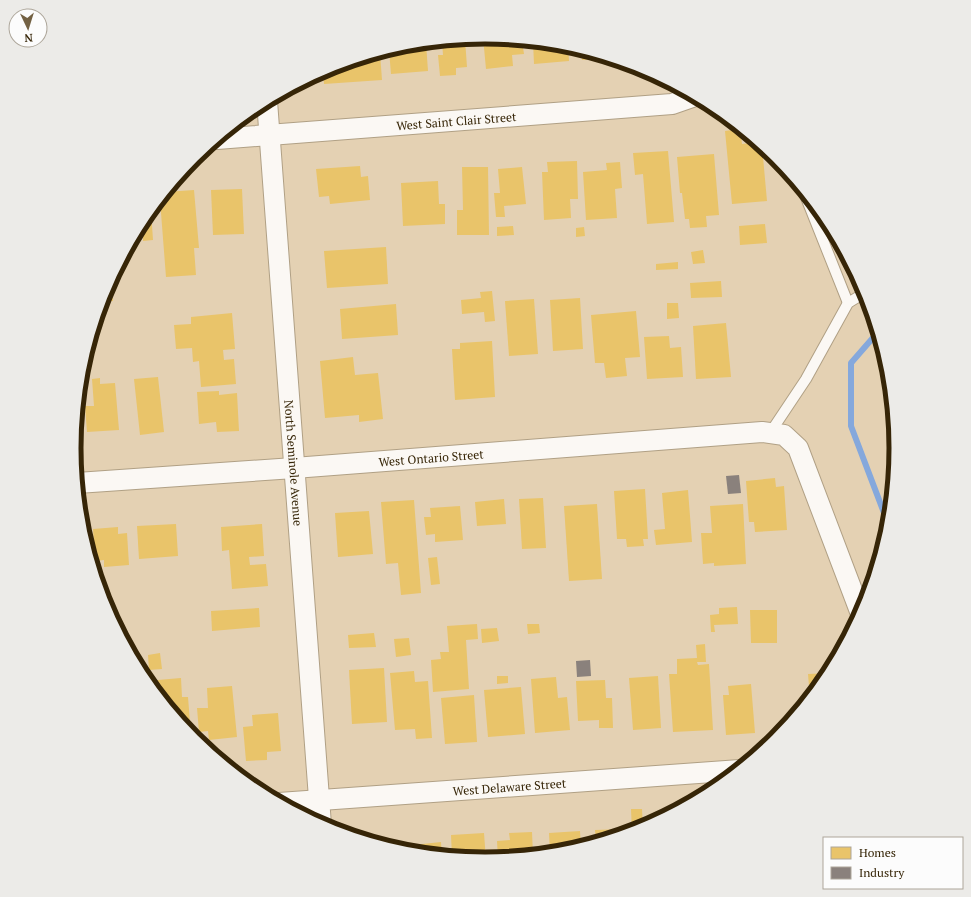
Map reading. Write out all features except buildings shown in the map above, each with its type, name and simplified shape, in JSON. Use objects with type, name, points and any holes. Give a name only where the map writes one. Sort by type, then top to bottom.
[{"type":"street","name":"West Saint Clair Street","points":[[226,138],[672,104],[688,98]]},
{"type":"street","name":"North Seminole Avenue","points":[[268,107],[294,468],[321,818]]},
{"type":"street","name":"West Ontario Street","points":[[83,483],[762,432],[777,434]]},
{"type":"street","points":[[777,434],[798,448],[858,606]]},
{"type":"street","name":"West Delaware Street","points":[[288,801],[730,771]]},
{"type":"lane","points":[[810,207],[848,303]]},
{"type":"lane","points":[[777,434],[848,303],[860,296]]},
{"type":"waterway","points":[[874,337],[851,363],[851,426],[884,514]]}]
